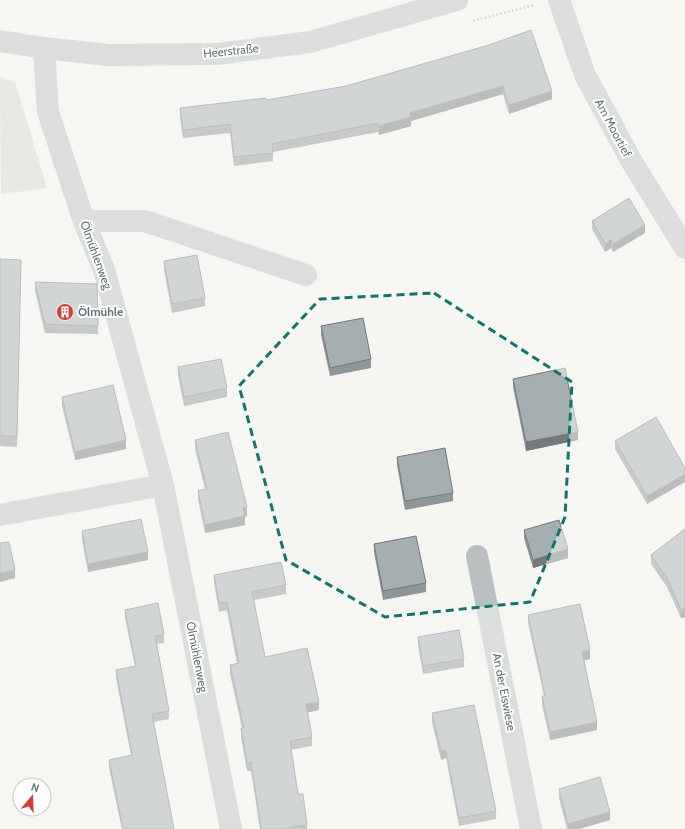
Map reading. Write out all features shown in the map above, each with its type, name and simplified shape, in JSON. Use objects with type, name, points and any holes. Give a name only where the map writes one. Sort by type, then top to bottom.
[{"type":"street","name":"Heerstraße","points":[[0,41],[44,48],[108,55],[217,54],[310,42],[457,0]]},
{"type":"street","name":"Am Moortief","points":[[559,0],[585,75],[632,162],[685,248]]},
{"type":"street","name":"Ölmühlenweg","points":[[44,48],[48,112],[84,221],[104,270],[164,485],[231,829]]},
{"type":"street","points":[[84,221],[145,221],[306,275]]},
{"type":"street","points":[[0,515],[164,485]]},
{"type":"street","name":"An der Eiswiese","points":[[477,556],[531,829]]},
{"type":"highlighted area","points":[[434,293],[572,382],[565,517],[530,602],[385,617],[286,560],[239,386],[320,299]]},
{"type":"shaded area","points":[[0,77],[15,82],[47,188],[1,194]]},
{"type":"building","points":[[531,30],[552,91],[509,105],[503,86],[410,113],[411,117],[379,126],[378,123],[272,144],[273,153],[234,157],[230,124],[183,130],[180,108],[266,98],[267,100],[346,86],[489,45]]},
{"type":"building","points":[[629,198],[645,225],[613,244],[611,240],[605,243],[592,221]]},
{"type":"building","points":[[197,255],[205,298],[172,304],[164,261]]},
{"type":"building","points":[[0,259],[21,260],[17,436],[0,436]]},
{"type":"building","name":"Ölmühle","points":[[35,282],[97,284],[98,326],[45,324]]},
{"type":"building","points":[[363,318],[371,359],[330,368],[321,326]]},
{"type":"building","points":[[221,359],[227,388],[184,397],[178,367]]},
{"type":"building","points":[[565,368],[578,432],[526,442],[513,379]]},
{"type":"building","points":[[113,385],[126,440],[75,452],[62,397]]},
{"type":"building","points":[[656,417],[685,468],[685,474],[647,496],[615,441]]},
{"type":"building","points":[[228,432],[247,507],[243,508],[245,516],[205,525],[198,491],[207,489],[195,440]]},
{"type":"building","points":[[445,448],[453,493],[405,501],[397,457]]},
{"type":"building","points":[[141,519],[148,552],[88,564],[82,531]]},
{"type":"building","points":[[559,520],[568,549],[533,560],[524,530]]},
{"type":"building","points":[[685,529],[685,608],[681,610],[667,578],[651,555]]},
{"type":"building","points":[[416,536],[426,583],[383,591],[374,544]]},
{"type":"building","points":[[9,542],[15,570],[0,573],[0,543]]},
{"type":"building","points":[[281,562],[286,585],[252,592],[265,657],[307,648],[319,702],[306,704],[312,737],[290,741],[298,794],[303,794],[307,825],[283,829],[261,829],[251,762],[247,763],[241,728],[244,728],[230,665],[239,663],[227,602],[219,603],[214,575]]},
{"type":"building","points":[[158,603],[164,634],[155,636],[169,711],[152,714],[174,829],[123,829],[109,760],[132,755],[116,670],[136,666],[125,610]]},
{"type":"building","points":[[580,604],[590,650],[582,652],[597,722],[550,732],[542,696],[545,696],[528,615]]},
{"type":"building","points":[[459,630],[464,659],[423,666],[418,637]]},
{"type":"building","points":[[474,705],[496,811],[459,818],[446,750],[441,751],[432,713]]},
{"type":"building","points":[[600,777],[610,812],[568,824],[559,789]]},
{"type":"place","name":"Ölmühle","points":[[65,312]]}]
